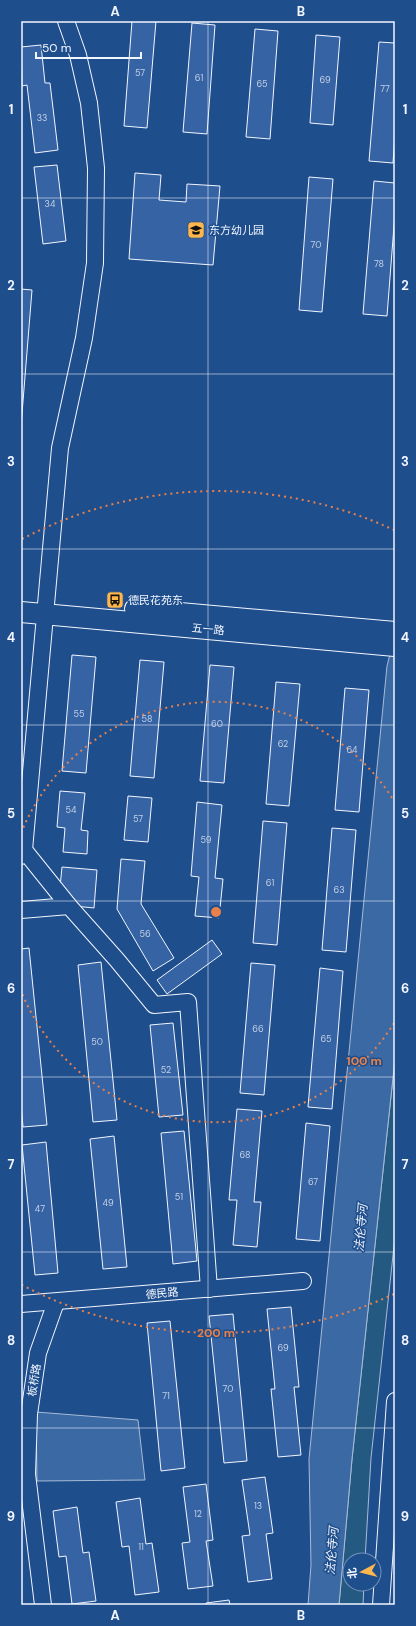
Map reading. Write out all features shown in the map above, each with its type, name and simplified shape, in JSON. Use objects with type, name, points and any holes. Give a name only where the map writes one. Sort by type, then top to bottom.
[{"type":"main road","name":"五一路","points":[[21,599],[46,608]]},
{"type":"main road","name":"五一路","points":[[21,612],[46,608],[393,639]]},
{"type":"street","points":[[66,21],[78,55],[89,102],[96,168],[95,263],[84,338],[60,448],[23,853],[117,960],[154,1005],[188,1002],[209,1289]]},
{"type":"street","points":[[21,910],[69,906]]},
{"type":"street","name":"德民路","points":[[21,1304],[303,1281]]},
{"type":"street","name":"板桥路","points":[[43,1605],[27,1474],[29,1414],[38,1353],[56,1302]]},
{"type":"street","points":[[381,1605],[392,1476],[395,1401]]},
{"type":"shaded area","points":[[395,1059],[395,1237],[371,1458],[365,1552],[344,1552],[352,1459]]},
{"type":"shaded area","points":[[342,1571],[342,1592],[364,1592],[363,1605],[339,1605]]},
{"type":"water","name":"法伦寺河","points":[[395,634],[395,1059],[352,1459],[344,1552],[342,1552],[339,1605],[308,1605],[311,1565],[309,1459],[387,666]]},
{"type":"water","points":[[36,1412],[138,1420],[145,1480],[37,1481]]},
{"type":"building","points":[[132,21],[156,21],[147,128],[124,126]]},
{"type":"building","points":[[192,23],[215,25],[207,134],[183,132]]},
{"type":"building","points":[[255,29],[278,31],[270,139],[246,137]]},
{"type":"building","points":[[316,35],[340,37],[333,125],[310,123]]},
{"type":"building","points":[[379,42],[395,43],[395,135],[393,163],[369,161]]},
{"type":"building","points":[[41,45],[45,83],[50,83],[58,150],[35,153],[27,85],[22,86],[21,47]]},
{"type":"building","points":[[57,165],[66,241],[43,244],[34,167]]},
{"type":"building","points":[[135,173],[161,175],[159,200],[186,202],[187,184],[220,186],[213,265],[129,259]]},
{"type":"building","points":[[309,177],[333,179],[322,312],[299,310]]},
{"type":"building","points":[[374,181],[395,183],[395,213],[387,316],[363,314]]},
{"type":"building","points":[[21,289],[32,290],[21,426]]},
{"type":"building","points":[[72,655],[96,657],[86,773],[62,771]]},
{"type":"building","points":[[140,660],[164,662],[154,778],[130,776]]},
{"type":"building","points":[[210,665],[234,667],[224,783],[200,781]]},
{"type":"building","points":[[276,682],[300,684],[289,806],[266,804]]},
{"type":"building","points":[[345,688],[369,690],[359,812],[335,810]]},
{"type":"building","points":[[60,791],[85,793],[81,830],[88,831],[87,854],[63,852],[65,828],[57,827]]},
{"type":"building","points":[[128,796],[152,798],[148,842],[124,840]]},
{"type":"building","points":[[197,802],[222,805],[215,878],[223,879],[219,918],[195,916],[199,877],[191,876]]},
{"type":"building","points":[[263,821],[287,823],[277,945],[253,943]]},
{"type":"building","points":[[332,828],[356,830],[346,952],[322,950]]},
{"type":"building","points":[[121,859],[145,861],[141,904],[174,958],[153,971],[117,909]]},
{"type":"building","points":[[62,867],[97,870],[94,908],[74,906],[60,887]]},
{"type":"building","points":[[212,940],[222,954],[167,994],[157,980]]},
{"type":"building","points":[[29,948],[47,1125],[23,1127],[21,1106],[21,949]]},
{"type":"building","points":[[101,962],[117,1120],[93,1122],[78,965]]},
{"type":"building","points":[[251,963],[275,965],[264,1095],[240,1093]]},
{"type":"building","points":[[320,968],[343,971],[332,1109],[308,1107]]},
{"type":"building","points":[[173,1023],[183,1115],[159,1117],[150,1025]]},
{"type":"building","points":[[237,1109],[262,1111],[254,1202],[261,1202],[257,1247],[233,1245],[237,1200],[229,1200]]},
{"type":"building","points":[[306,1123],[330,1126],[320,1241],[296,1239]]},
{"type":"building","points":[[184,1131],[197,1261],[173,1264],[161,1133]]},
{"type":"building","points":[[114,1136],[127,1267],[103,1269],[90,1139]]},
{"type":"building","points":[[46,1142],[58,1273],[35,1275],[22,1145]]},
{"type":"building","points":[[291,1307],[299,1387],[294,1387],[301,1455],[278,1457],[271,1389],[275,1389],[267,1309]]},
{"type":"building","points":[[233,1314],[247,1461],[224,1463],[209,1316]]},
{"type":"building","points":[[170,1321],[185,1468],[161,1471],[147,1323]]},
{"type":"building","points":[[265,1477],[273,1533],[266,1534],[272,1579],[248,1582],[242,1536],[250,1535],[242,1480]]},
{"type":"building","points":[[206,1484],[213,1540],[206,1541],[213,1586],[188,1589],[182,1543],[190,1542],[183,1487]]},
{"type":"building","points":[[140,1498],[146,1544],[152,1543],[159,1592],[135,1595],[129,1546],[122,1547],[116,1502]]},
{"type":"building","points":[[77,1507],[83,1553],[89,1552],[96,1601],[72,1604],[66,1556],[59,1557],[53,1511]]},
{"type":"building","points":[[229,1600],[230,1605],[206,1605],[206,1603]]},
{"type":"place","name":"东方幼儿园","points":[[196,230]]},
{"type":"place","name":"德民花苑东","points":[[115,600]]}]
